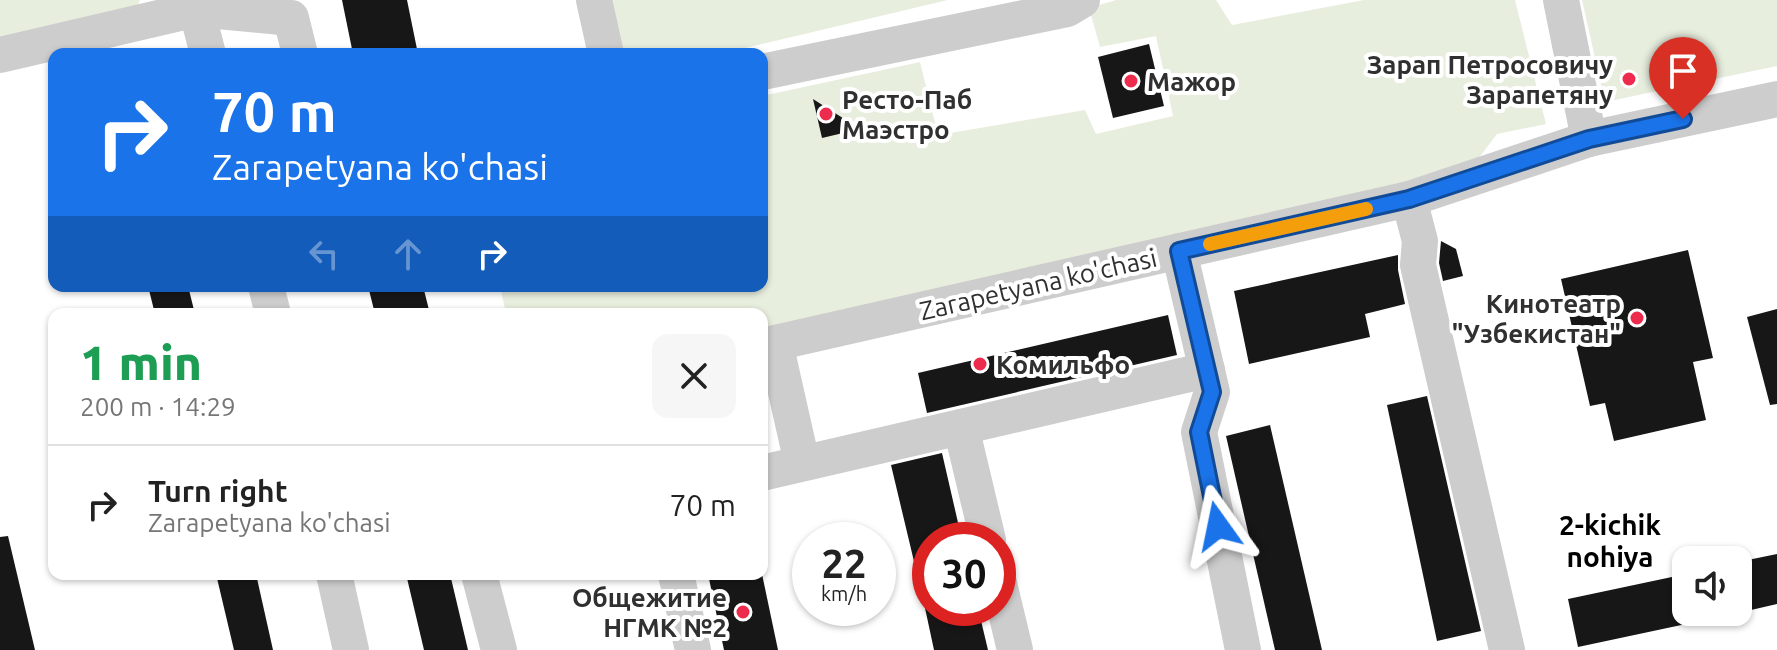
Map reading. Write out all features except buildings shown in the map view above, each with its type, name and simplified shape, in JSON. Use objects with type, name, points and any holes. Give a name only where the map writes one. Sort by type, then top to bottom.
[{"type":"street","points":[[594,0],[605,48]]},
{"type":"street","points":[[768,71],[1067,9],[1082,0]]},
{"type":"street","points":[[1561,0],[1589,139]]},
{"type":"street","points":[[196,5],[207,48]]},
{"type":"street","points":[[0,55],[196,5],[291,18],[298,48]]},
{"type":"street","name":"Zarapetyana ko'chasi","points":[[768,345],[1409,199],[1589,139],[1777,99]]},
{"type":"street","points":[[1409,199],[1420,241],[1418,265],[1507,650]]},
{"type":"street","points":[[1179,251],[1212,392],[1199,432],[1243,650]]},
{"type":"street","points":[[768,345],[802,463]]},
{"type":"street","points":[[768,472],[1207,370]]},
{"type":"street","points":[[961,427],[984,522]]},
{"type":"street","points":[[339,580],[351,650]]},
{"type":"street","points":[[481,580],[499,650]]},
{"type":"street","points":[[677,580],[693,650]]},
{"type":"street","points":[[1009,626],[1015,650]]},
{"type":"green space","points":[[0,0],[140,0],[134,14],[0,46]]},
{"type":"green space","points":[[611,0],[948,0],[745,48],[621,48]]},
{"type":"green space","points":[[1116,0],[1216,0],[1232,25],[1364,0],[1515,0],[1546,124],[1497,134],[1469,171],[768,329],[768,308],[505,308],[501,292],[768,292],[768,95],[920,62],[938,135],[1085,110],[1096,134],[1173,116],[1156,36],[1100,47],[1089,8]]},
{"type":"green space","points":[[1582,0],[1777,0],[1777,66],[1605,102]]},
{"type":"slow traffic","points":[[1210,244],[1366,209]]},
{"type":"place","name":"Зарап Петросовичу Зарапетяну","points":[[1629,79]]},
{"type":"place","name":"Мажор","points":[[1131,81]]},
{"type":"place","name":"Ресто-Паб Маэстро","points":[[826,114]]},
{"type":"place","name":"Кинотеатр \"Узбекистан\"","points":[[1637,318]]},
{"type":"place","name":"Комильфо","points":[[980,364]]},
{"type":"place","name":"Общежитие НГМК №2","points":[[743,612]]},
{"type":"district","name":"2-kichik nohiya","points":[[1610,540]]},
{"type":"route","points":[[1218,526],[1199,432],[1212,392],[1179,251],[1409,199],[1589,139],[1683,119]]}]
